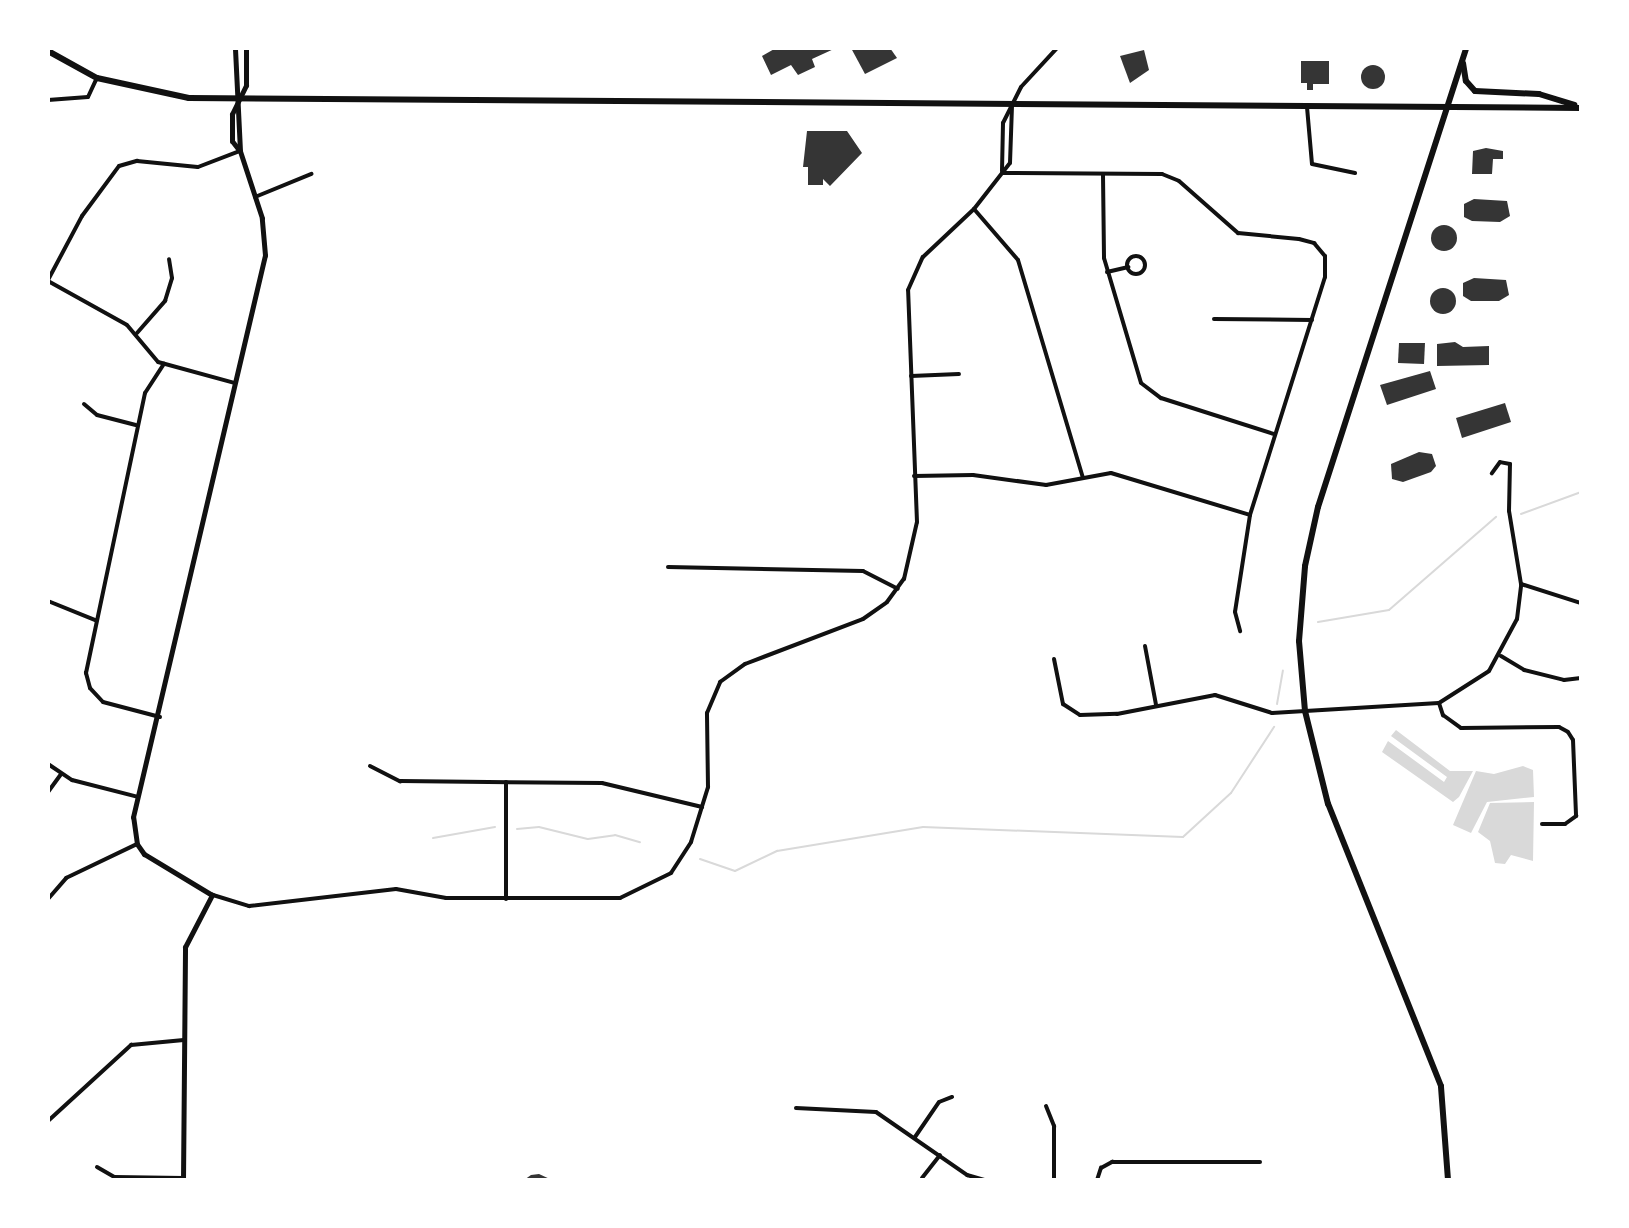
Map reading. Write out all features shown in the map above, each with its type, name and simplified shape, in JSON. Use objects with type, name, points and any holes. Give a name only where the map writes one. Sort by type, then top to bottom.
[{"type":"main road","points":[[1448,1180],[1441,1086],[1328,804],[1305,711],[1299,641],[1305,566],[1318,507],[1466,48]]},
{"type":"main road","points":[[48,51],[97,78],[176,96],[239,100],[1581,108]]},
{"type":"main road","points":[[1463,58],[1466,81],[1475,91],[1539,94],[1581,108]]},
{"type":"street","points":[[235,48],[240,151],[255,197],[265,255],[160,717],[133,817],[137,844],[157,864],[212,895],[249,906],[396,889],[446,898],[620,898],[655,884],[682,858],[702,807],[709,776],[707,713],[720,682],[745,664],[863,619],[898,589],[915,545],[912,276],[923,257],[974,209],[1010,163],[1012,105]]},
{"type":"street","points":[[240,151],[232,141],[232,114],[246,85],[246,48]]},
{"type":"street","points":[[1002,173],[1003,123],[1035,70],[1057,48]]},
{"type":"street","points":[[48,100],[88,97],[97,78]]},
{"type":"street","points":[[1307,107],[1312,164],[1323,170],[1355,173]]},
{"type":"street","points":[[235,383],[164,364],[137,333],[48,281],[114,169],[137,161],[198,167],[240,151]]},
{"type":"street","points":[[1002,173],[1162,174],[1179,181],[1238,233],[1299,239],[1322,250],[1325,277],[1250,515],[1235,612],[1240,631]]},
{"type":"street","points":[[255,197],[311,174]]},
{"type":"street","points":[[1103,174],[1107,272],[1137,377],[1147,390],[1274,434]]},
{"type":"street","points":[[974,209],[1018,260],[1083,478]]},
{"type":"street","points":[[1107,272],[1128,267],[1138,273],[1144,263],[1133,257],[1128,267]]},
{"type":"street","points":[[137,333],[165,301],[172,278],[169,259]]},
{"type":"street","points":[[1214,319],[1312,320]]},
{"type":"street","points":[[160,717],[103,702],[90,688],[86,673],[145,393],[164,364]]},
{"type":"street","points":[[911,376],[959,374]]},
{"type":"street","points":[[84,404],[97,415],[137,425]]},
{"type":"street","points":[[1054,659],[1063,704],[1080,715],[1215,695],[1260,712],[1439,703],[1468,688],[1501,656],[1517,619],[1521,584],[1509,511],[1510,464],[1500,462],[1492,473]]},
{"type":"street","points":[[914,476],[973,475],[1046,485],[1117,474],[1250,515]]},
{"type":"street","points":[[668,567],[863,571],[898,589]]},
{"type":"street","points":[[1521,584],[1581,603]]},
{"type":"street","points":[[48,601],[95,620]]},
{"type":"street","points":[[1145,646],[1156,705]]},
{"type":"street","points":[[1501,656],[1524,670],[1564,680],[1581,678]]},
{"type":"street","points":[[1439,703],[1443,715],[1461,728],[1559,727],[1568,732],[1573,740],[1578,817],[1565,824],[1542,824]]},
{"type":"street","points":[[48,764],[61,774],[138,797]]},
{"type":"street","points":[[370,766],[400,781],[602,783],[702,807]]},
{"type":"street","points":[[48,792],[61,774]]},
{"type":"street","points":[[506,782],[506,899]]},
{"type":"street","points":[[48,899],[66,878],[137,844]]},
{"type":"street","points":[[97,1167],[114,1177],[183,1179],[185,947],[212,895]]},
{"type":"street","points":[[48,1121],[131,1045],[184,1040]]},
{"type":"street","points":[[915,1137],[939,1102],[952,1097]]},
{"type":"street","points":[[1046,1106],[1054,1126],[1054,1180]]},
{"type":"street","points":[[796,1108],[864,1109],[984,1180]]},
{"type":"street","points":[[922,1178],[940,1155]]},
{"type":"street","points":[[1097,1180],[1101,1168],[1112,1162],[1260,1162]]},
{"type":"shaded area","points":[[1396,730],[1450,771],[1473,771],[1459,797],[1453,802],[1382,752],[1388,741],[1444,782],[1447,777],[1391,736]]},
{"type":"shaded area","points":[[1523,766],[1533,770],[1534,797],[1487,802],[1471,833],[1453,825],[1476,771],[1494,774]]},
{"type":"shaded area","points":[[1534,802],[1533,861],[1511,855],[1505,864],[1495,863],[1490,841],[1478,832],[1490,803]]},
{"type":"building","points":[[776,48],[836,48],[812,59],[815,67],[798,75],[791,65],[771,75],[762,56]]},
{"type":"building","points":[[851,48],[890,48],[897,58],[865,74]]},
{"type":"building","points":[[1144,50],[1149,70],[1130,83],[1120,56]]},
{"type":"building","points":[[1301,61],[1329,61],[1329,84],[1313,84],[1313,90],[1307,90],[1307,83],[1301,83]]},
{"type":"building","points":[[1373,65],[1381,69],[1385,77],[1381,85],[1373,89],[1365,85],[1361,77],[1365,69]]},
{"type":"building","points":[[807,131],[847,131],[862,153],[830,186],[823,179],[823,185],[808,185],[808,167],[803,167]]},
{"type":"building","points":[[1486,148],[1503,151],[1503,159],[1493,159],[1492,174],[1472,174],[1473,151]]},
{"type":"building","points":[[1474,199],[1507,201],[1510,216],[1500,222],[1472,221],[1464,217],[1464,204]]},
{"type":"building","points":[[1444,225],[1453,229],[1457,238],[1453,247],[1444,251],[1435,247],[1431,238],[1435,229]]},
{"type":"building","points":[[1474,278],[1506,280],[1509,295],[1499,301],[1471,301],[1463,296],[1463,283]]},
{"type":"building","points":[[1443,288],[1452,292],[1456,301],[1452,310],[1443,314],[1434,310],[1430,301],[1434,292]]},
{"type":"building","points":[[1455,342],[1463,347],[1489,346],[1489,365],[1437,366],[1437,344]]},
{"type":"building","points":[[1399,343],[1425,343],[1424,364],[1398,363]]},
{"type":"building","points":[[1430,371],[1436,389],[1387,405],[1380,385]]},
{"type":"building","points":[[1505,403],[1511,422],[1462,438],[1456,418]]},
{"type":"building","points":[[1419,452],[1432,454],[1436,466],[1431,472],[1403,482],[1392,479],[1391,464]]},
{"type":"building","points":[[539,1174],[552,1180],[524,1180],[531,1175]]},
{"type":"waterway","points":[[1521,514],[1581,492]]},
{"type":"waterway","points":[[1318,622],[1389,610],[1496,517]]},
{"type":"waterway","points":[[1277,704],[1283,671]]},
{"type":"waterway","points":[[700,859],[735,871],[777,851],[923,827],[1183,837],[1231,793],[1274,727]]},
{"type":"waterway","points":[[433,838],[495,827]]},
{"type":"waterway","points":[[517,829],[539,827],[588,839],[615,835],[640,842]]}]
